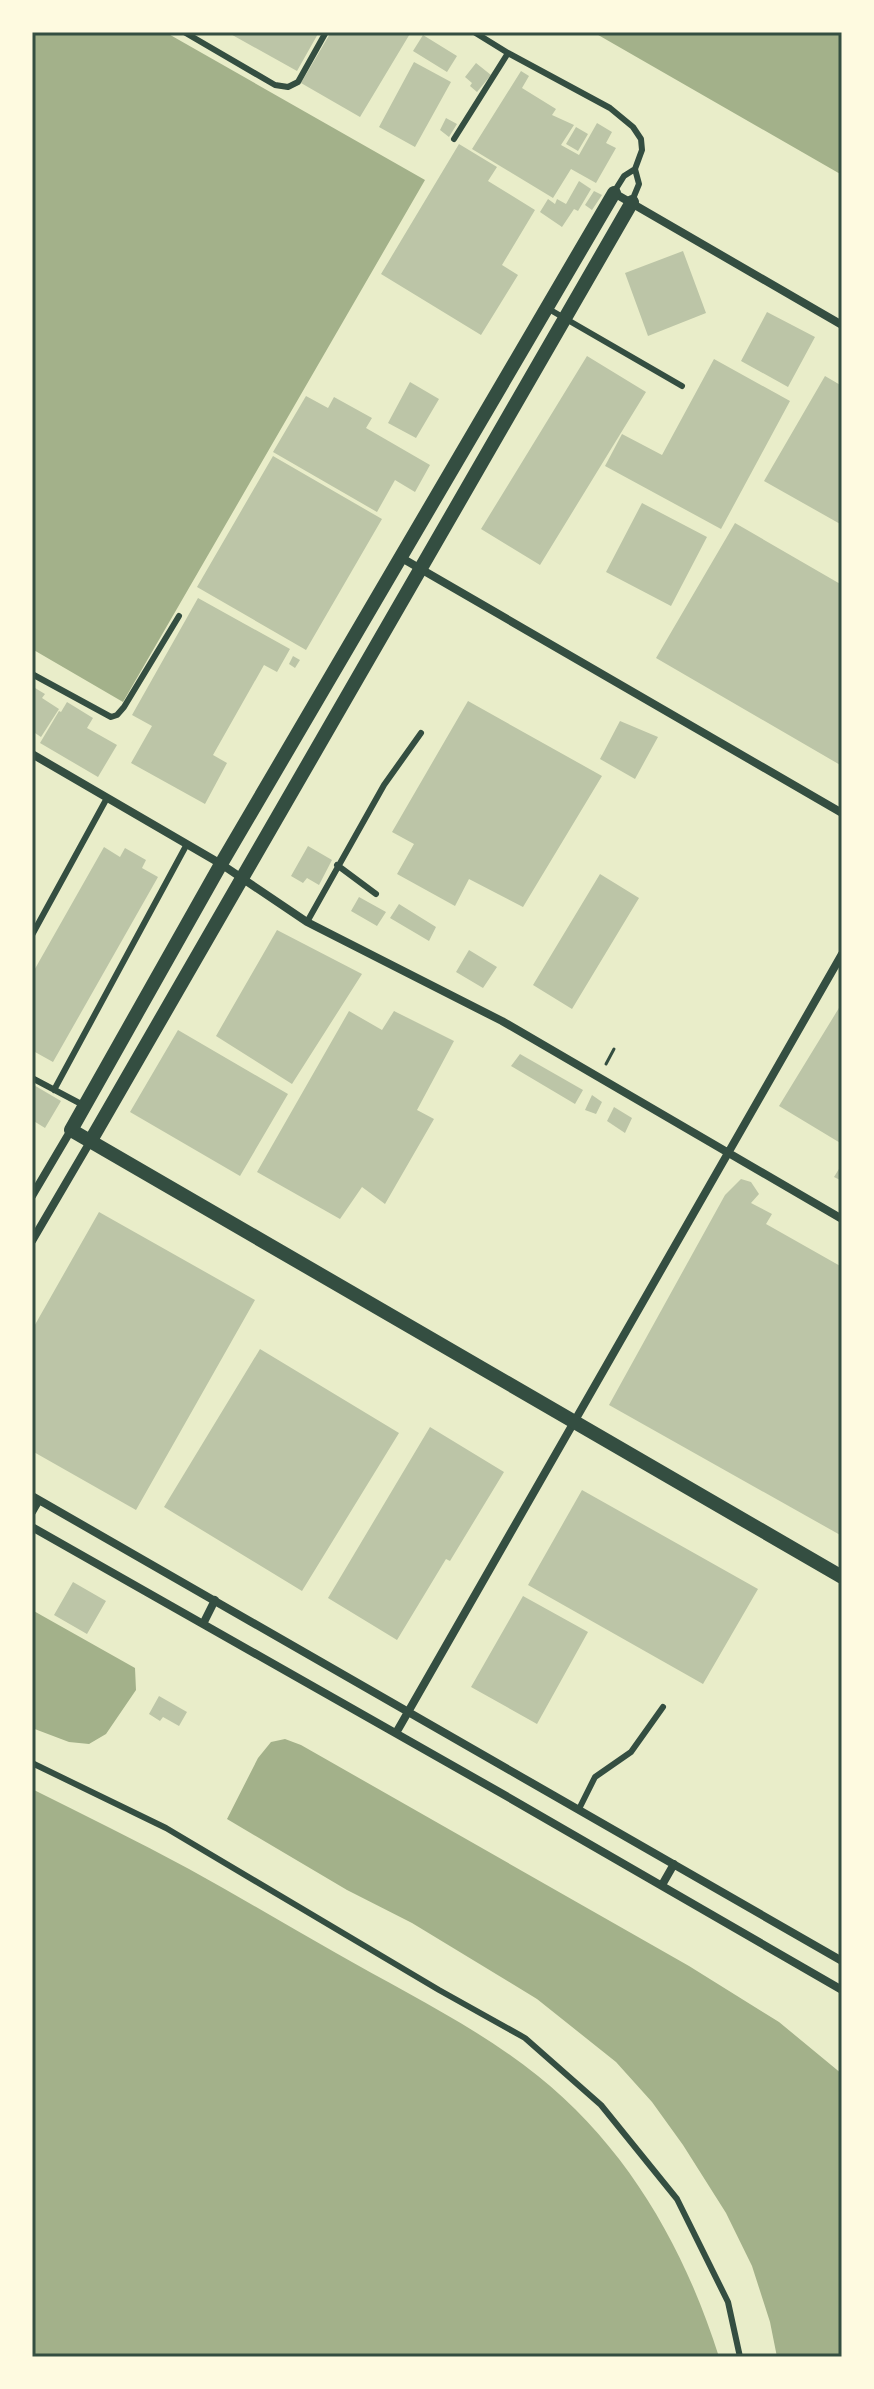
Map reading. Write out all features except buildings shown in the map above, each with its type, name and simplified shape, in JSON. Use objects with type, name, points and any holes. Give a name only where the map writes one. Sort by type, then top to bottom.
[{"type":"street","points":[[32,1196],[221,864],[614,193],[842,325]]},
{"type":"street","points":[[32,1241],[632,202]]},
{"type":"street","points":[[473,433],[492,444]]},
{"type":"street","points":[[400,557],[842,813]]},
{"type":"street","points":[[297,734],[317,745]]},
{"type":"street","points":[[32,754],[221,864],[307,922],[502,1021],[842,1219]]},
{"type":"street","points":[[396,1733],[842,954]]},
{"type":"street","points":[[165,964],[166,973],[171,979],[179,979],[187,973]]},
{"type":"street","points":[[131,1024],[144,1015],[149,1017],[154,1024],[152,1035]]},
{"type":"street","points":[[71,1130],[842,1577]]},
{"type":"street","points":[[32,1512],[35,1498],[842,1961]]},
{"type":"street","points":[[32,1527],[842,1990]]},
{"type":"street","points":[[203,1624],[215,1600]]},
{"type":"street","points":[[662,1885],[674,1864]]},
{"type":"lane","points":[[184,32],[275,85],[288,87],[298,82],[326,32]]},
{"type":"lane","points":[[474,32],[610,108],[633,127],[641,139],[642,150],[635,169],[639,184],[632,202]]},
{"type":"lane","points":[[454,139],[508,53]]},
{"type":"lane","points":[[614,193],[624,176],[635,169]]},
{"type":"lane","points":[[547,308],[682,386]]},
{"type":"lane","points":[[32,674],[98,711],[111,717],[117,715],[179,616]]},
{"type":"lane","points":[[307,922],[384,785],[421,733]]},
{"type":"lane","points":[[32,935],[107,798]]},
{"type":"lane","points":[[54,1090],[187,844]]},
{"type":"lane","points":[[337,865],[376,894]]},
{"type":"lane","points":[[32,1078],[85,1106]]},
{"type":"lane","points":[[579,1809],[595,1777],[631,1752],[663,1707]]},
{"type":"lane","points":[[32,1763],[166,1828],[525,2038],[601,2105],[677,2199],[728,2302],[740,2357]]},
{"type":"path","points":[[598,1078],[614,1049]]},
{"type":"shaded area","points":[[32,32],[165,32],[425,180],[123,702],[32,649]]},
{"type":"shaded area","points":[[593,32],[842,32],[842,175]]},
{"type":"shaded area","points":[[32,1610],[135,1668],[136,1690],[106,1734],[89,1744],[69,1742],[32,1728]]},
{"type":"shaded area","points":[[285,1739],[301,1745],[689,1966],[779,2022],[842,2074],[842,2357],[777,2357],[770,2322],[752,2266],[726,2213],[652,2102],[616,2062],[537,1999],[412,1923],[347,1890],[227,1819],[258,1758],[271,1742]]},
{"type":"shaded area","points":[[32,1789],[189,1869],[440,2011],[538,2076],[599,2135],[650,2203],[689,2278],[719,2357],[32,2357]]}]
